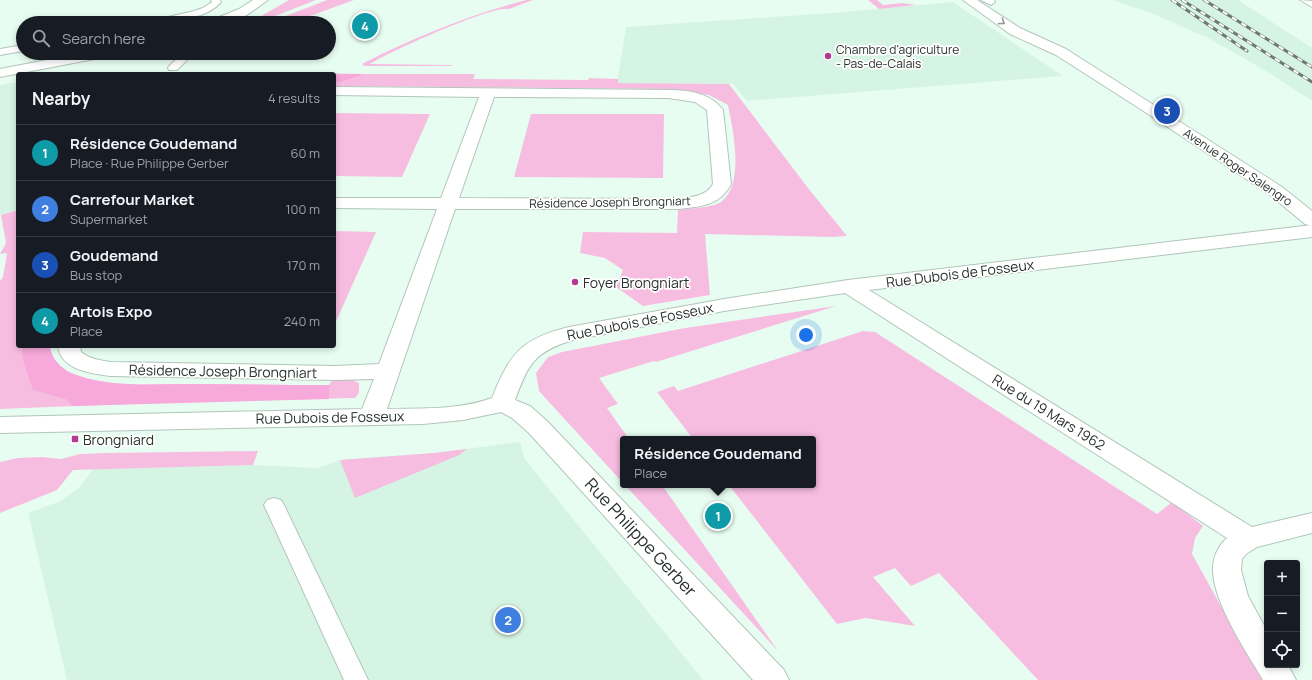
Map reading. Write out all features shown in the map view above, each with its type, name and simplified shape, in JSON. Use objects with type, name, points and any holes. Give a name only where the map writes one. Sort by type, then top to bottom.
[{"type":"street","points":[[234,16],[262,0]]},
{"type":"street","name":"Avenue Roger Salengro","points":[[970,0],[1016,31],[1061,52],[1276,191],[1312,220]]},
{"type":"street","name":"Avenue Roger Salengro","points":[[988,1],[1052,44],[1061,52]]},
{"type":"street","points":[[0,73],[68,60]]},
{"type":"street","name":"Résidence Joseph Brongniart","points":[[336,91],[668,94],[688,96],[704,100],[716,110],[722,184],[720,190],[710,198],[678,204],[336,203]]},
{"type":"street","points":[[372,416],[488,92]]},
{"type":"street","points":[[1312,224],[1310,228],[1312,231]]},
{"type":"street","name":"Rue Dubois de Fosseux","points":[[0,425],[423,416],[470,412],[502,403],[519,362],[524,356],[544,342],[556,338],[724,305],[848,286],[1312,231]]},
{"type":"street","name":"Rue du 19 Mars 1962","points":[[848,286],[1249,538]]},
{"type":"street","name":"Résidence Joseph Brongniart","points":[[69,348],[71,355],[77,360],[98,367],[110,369],[335,373],[388,371]]},
{"type":"street","name":"Rue Philippe Gerber","points":[[502,403],[521,412],[538,427],[773,680]]},
{"type":"street","points":[[1264,653],[1245,621],[1234,598],[1227,570],[1228,559],[1232,550],[1249,538],[1312,523]]},
{"type":"street","points":[[1273,668],[1280,680]]},
{"type":"lane","points":[[186,16],[206,10],[217,2],[215,0]]},
{"type":"lane","points":[[1304,0],[1312,4]]},
{"type":"lane","points":[[0,52],[16,49]]},
{"type":"lane","points":[[173,68],[182,60]]},
{"type":"lane","points":[[274,505],[356,680]]},
{"type":"shaded area","points":[[289,0],[316,0],[275,16],[261,16]]},
{"type":"shaded area","points":[[327,0],[354,0],[310,16],[286,16]]},
{"type":"shaded area","points":[[526,0],[533,0],[509,9],[483,14],[440,30],[370,64],[452,65],[451,66],[365,66],[362,64],[442,28],[505,6]]},
{"type":"shaded area","points":[[868,0],[877,0],[883,5],[901,3],[916,5],[879,9]]},
{"type":"shaded area","points":[[1113,0],[1238,0],[1312,48],[1312,101],[1266,71],[1210,39],[1156,15]]},
{"type":"shaded area","name":"Chambre d'agriculture - Pas-de-Calais","points":[[953,2],[1063,76],[747,101],[733,84],[617,83],[626,27],[831,13]]},
{"type":"shaded area","points":[[336,74],[365,74],[342,82],[336,82]]},
{"type":"shaded area","points":[[365,74],[475,74],[473,79],[588,80],[589,78],[618,79],[618,83],[729,84],[808,188],[847,236],[831,237],[705,234],[710,295],[643,306],[616,287],[623,270],[605,258],[580,253],[583,232],[677,233],[678,210],[706,207],[721,202],[728,194],[733,183],[735,170],[734,142],[728,105],[709,95],[666,89],[336,86],[336,82],[342,82]]},
{"type":"shaded area","points":[[16,82],[16,211],[0,215],[0,85]]},
{"type":"shaded area","points":[[336,113],[430,114],[402,177],[336,176]]},
{"type":"shaded area","points":[[531,114],[664,114],[663,178],[514,177]]},
{"type":"shaded area","points":[[16,211],[16,348],[50,348],[52,355],[57,362],[71,373],[85,378],[114,383],[329,385],[335,379],[342,378],[359,383],[359,393],[355,398],[177,402],[0,409],[0,281],[3,277],[7,253],[0,254],[6,243],[1,215]]},
{"type":"shaded area","points":[[336,231],[376,232],[336,322]]},
{"type":"shaded area","points":[[836,306],[656,362],[654,361],[599,378],[618,404],[607,408],[627,436],[620,436],[620,480],[539,391],[536,373],[548,357],[562,352],[685,328]]},
{"type":"shaded area","points":[[863,331],[875,332],[1157,514],[1172,502],[1203,526],[1195,538],[1192,554],[1262,680],[1038,680],[939,573],[911,586],[895,568],[873,577],[915,626],[866,618],[837,624],[731,488],[816,488],[816,436],[691,436],[657,392],[674,386],[678,391]]},
{"type":"shaded area","points":[[22,348],[50,348],[52,355],[57,362],[71,373],[100,381],[129,384],[329,385],[329,399],[73,406],[66,399],[33,390],[23,360]]},
{"type":"shaded area","points":[[520,442],[524,458],[703,680],[67,680],[28,513],[58,502],[78,489],[93,469],[253,465],[318,468],[340,460],[434,453]]},
{"type":"shaded area","points":[[467,449],[459,455],[355,498],[340,460],[434,453]]},
{"type":"shaded area","points":[[258,451],[253,465],[73,470],[57,490],[0,513],[0,462],[18,458],[42,457],[61,459],[80,454]]},
{"type":"shaded area","points":[[628,488],[664,488],[778,651]]},
{"type":"railway","points":[[1172,0],[1247,51]]},
{"type":"railway","points":[[1182,0],[1312,82]]},
{"type":"railway","points":[[1204,0],[1312,67]]},
{"type":"place","name":"Artois Expo","points":[[365,26]]},
{"type":"place","name":"Chambre d'agriculture - Pas-de-Calais","points":[[828,56]]},
{"type":"place","name":"Goudemand","points":[[1167,111]]},
{"type":"place","name":"Foyer Brongniart","points":[[575,282]]},
{"type":"place","name":"Brongniard","points":[[75,439]]},
{"type":"place","name":"Résidence Goudemand","points":[[718,516]]},
{"type":"place","name":"Carrefour Market","points":[[508,620]]}]
